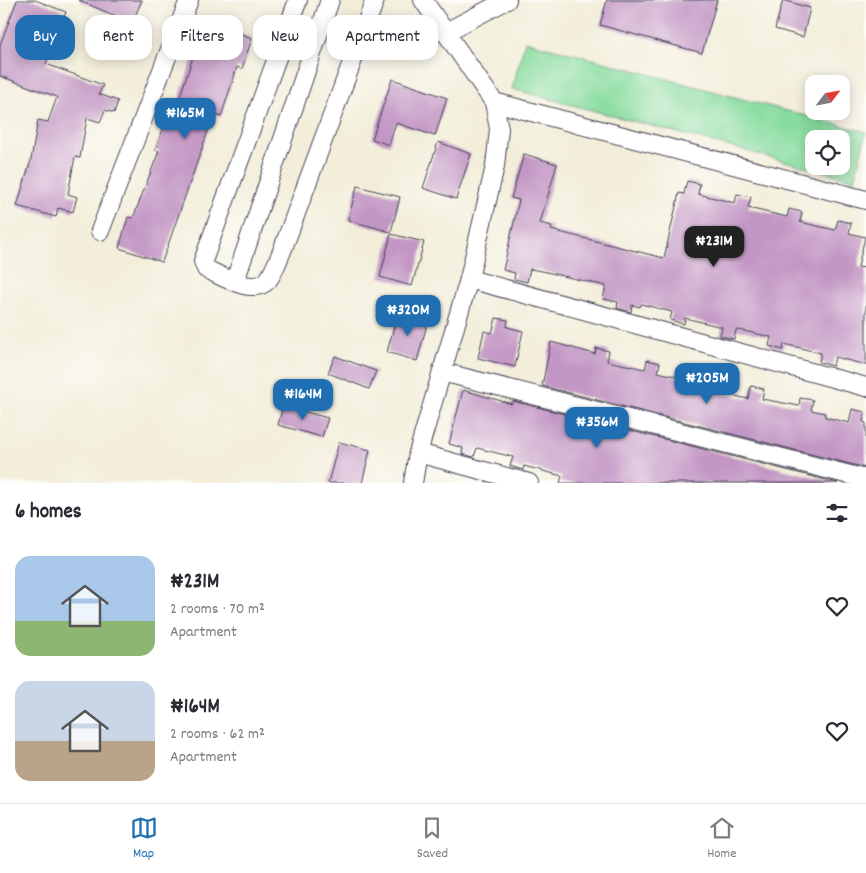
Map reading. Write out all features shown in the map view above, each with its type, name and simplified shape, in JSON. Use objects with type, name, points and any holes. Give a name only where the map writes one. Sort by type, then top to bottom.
[{"type":"street","points":[[100,231],[190,0]]},
{"type":"street","points":[[298,0],[204,261],[206,269],[249,286],[260,286],[268,280],[282,251],[375,0]]},
{"type":"street","points":[[235,281],[330,0]]},
{"type":"street","points":[[413,483],[418,453],[468,279],[496,166],[499,129],[494,102],[423,0]]},
{"type":"street","points":[[446,32],[506,0]]},
{"type":"street","points":[[494,102],[866,200]]},
{"type":"street","points":[[468,279],[866,387]]},
{"type":"street","points":[[442,372],[866,479]]},
{"type":"street","points":[[418,453],[529,483]]},
{"type":"green space","points":[[525,41],[805,116],[805,120],[821,120],[866,132],[855,180],[836,175],[850,175],[850,130],[805,130],[805,167],[512,89]]},
{"type":"building","points":[[17,0],[35,0],[66,12],[65,15],[15,15],[15,60],[48,60],[46,64],[103,85],[99,94],[118,101],[114,113],[105,110],[100,122],[87,118],[80,158],[75,157],[68,194],[77,197],[73,212],[58,208],[56,217],[17,206],[31,160],[38,120],[48,122],[57,97],[0,76],[0,45]]},
{"type":"building","points":[[78,0],[142,0],[135,15],[113,15]]},
{"type":"building","points":[[607,0],[717,0],[702,53],[600,25]]},
{"type":"building","points":[[783,0],[810,8],[803,37],[775,29]]},
{"type":"building","points":[[243,35],[252,38],[242,69],[237,67],[221,117],[214,114],[162,262],[119,248],[128,217],[133,218],[159,151],[155,150],[168,116],[173,117],[192,60],[243,60]]},
{"type":"building","points":[[392,79],[447,98],[435,136],[396,123],[389,145],[372,139]]},
{"type":"building","points":[[438,142],[471,154],[456,199],[423,188]]},
{"type":"building","points":[[524,154],[557,164],[540,223],[552,226],[551,230],[664,258],[679,193],[684,194],[687,181],[700,184],[698,194],[735,203],[737,194],[751,197],[748,208],[787,217],[789,209],[802,212],[800,222],[835,230],[838,220],[851,223],[849,233],[865,237],[858,267],[866,268],[866,365],[835,357],[833,366],[819,362],[821,353],[784,344],[783,350],[769,346],[771,337],[744,331],[736,330],[734,339],[720,336],[722,327],[685,318],[684,324],[670,320],[672,312],[641,304],[640,307],[632,305],[631,312],[617,308],[618,302],[603,299],[606,286],[530,269],[527,282],[514,279],[515,273],[503,270],[519,200],[511,198]]},
{"type":"building","points":[[357,186],[400,197],[391,232],[348,220]]},
{"type":"building","points":[[391,234],[424,242],[412,286],[380,277]]},
{"type":"building","points":[[398,312],[428,321],[417,361],[387,352]]},
{"type":"building","points":[[496,318],[508,320],[507,327],[523,331],[515,367],[478,358],[484,331],[492,333]]},
{"type":"building","points":[[551,342],[595,354],[596,348],[609,351],[607,361],[645,369],[647,360],[660,363],[658,372],[696,381],[698,373],[710,376],[708,386],[723,389],[722,393],[748,399],[751,386],[764,389],[762,399],[799,406],[800,398],[813,400],[811,410],[825,413],[825,417],[849,423],[852,409],[865,412],[863,422],[866,423],[866,468],[542,386]]},
{"type":"building","points":[[335,356],[376,371],[369,389],[328,373]]},
{"type":"building","points":[[463,390],[512,404],[513,401],[838,483],[560,483],[562,476],[524,466],[523,470],[510,466],[513,457],[477,448],[474,457],[462,454],[463,448],[449,444]]},
{"type":"building","points":[[283,406],[328,418],[322,437],[278,425]]},
{"type":"building","points":[[339,442],[370,450],[362,483],[328,483]]}]
